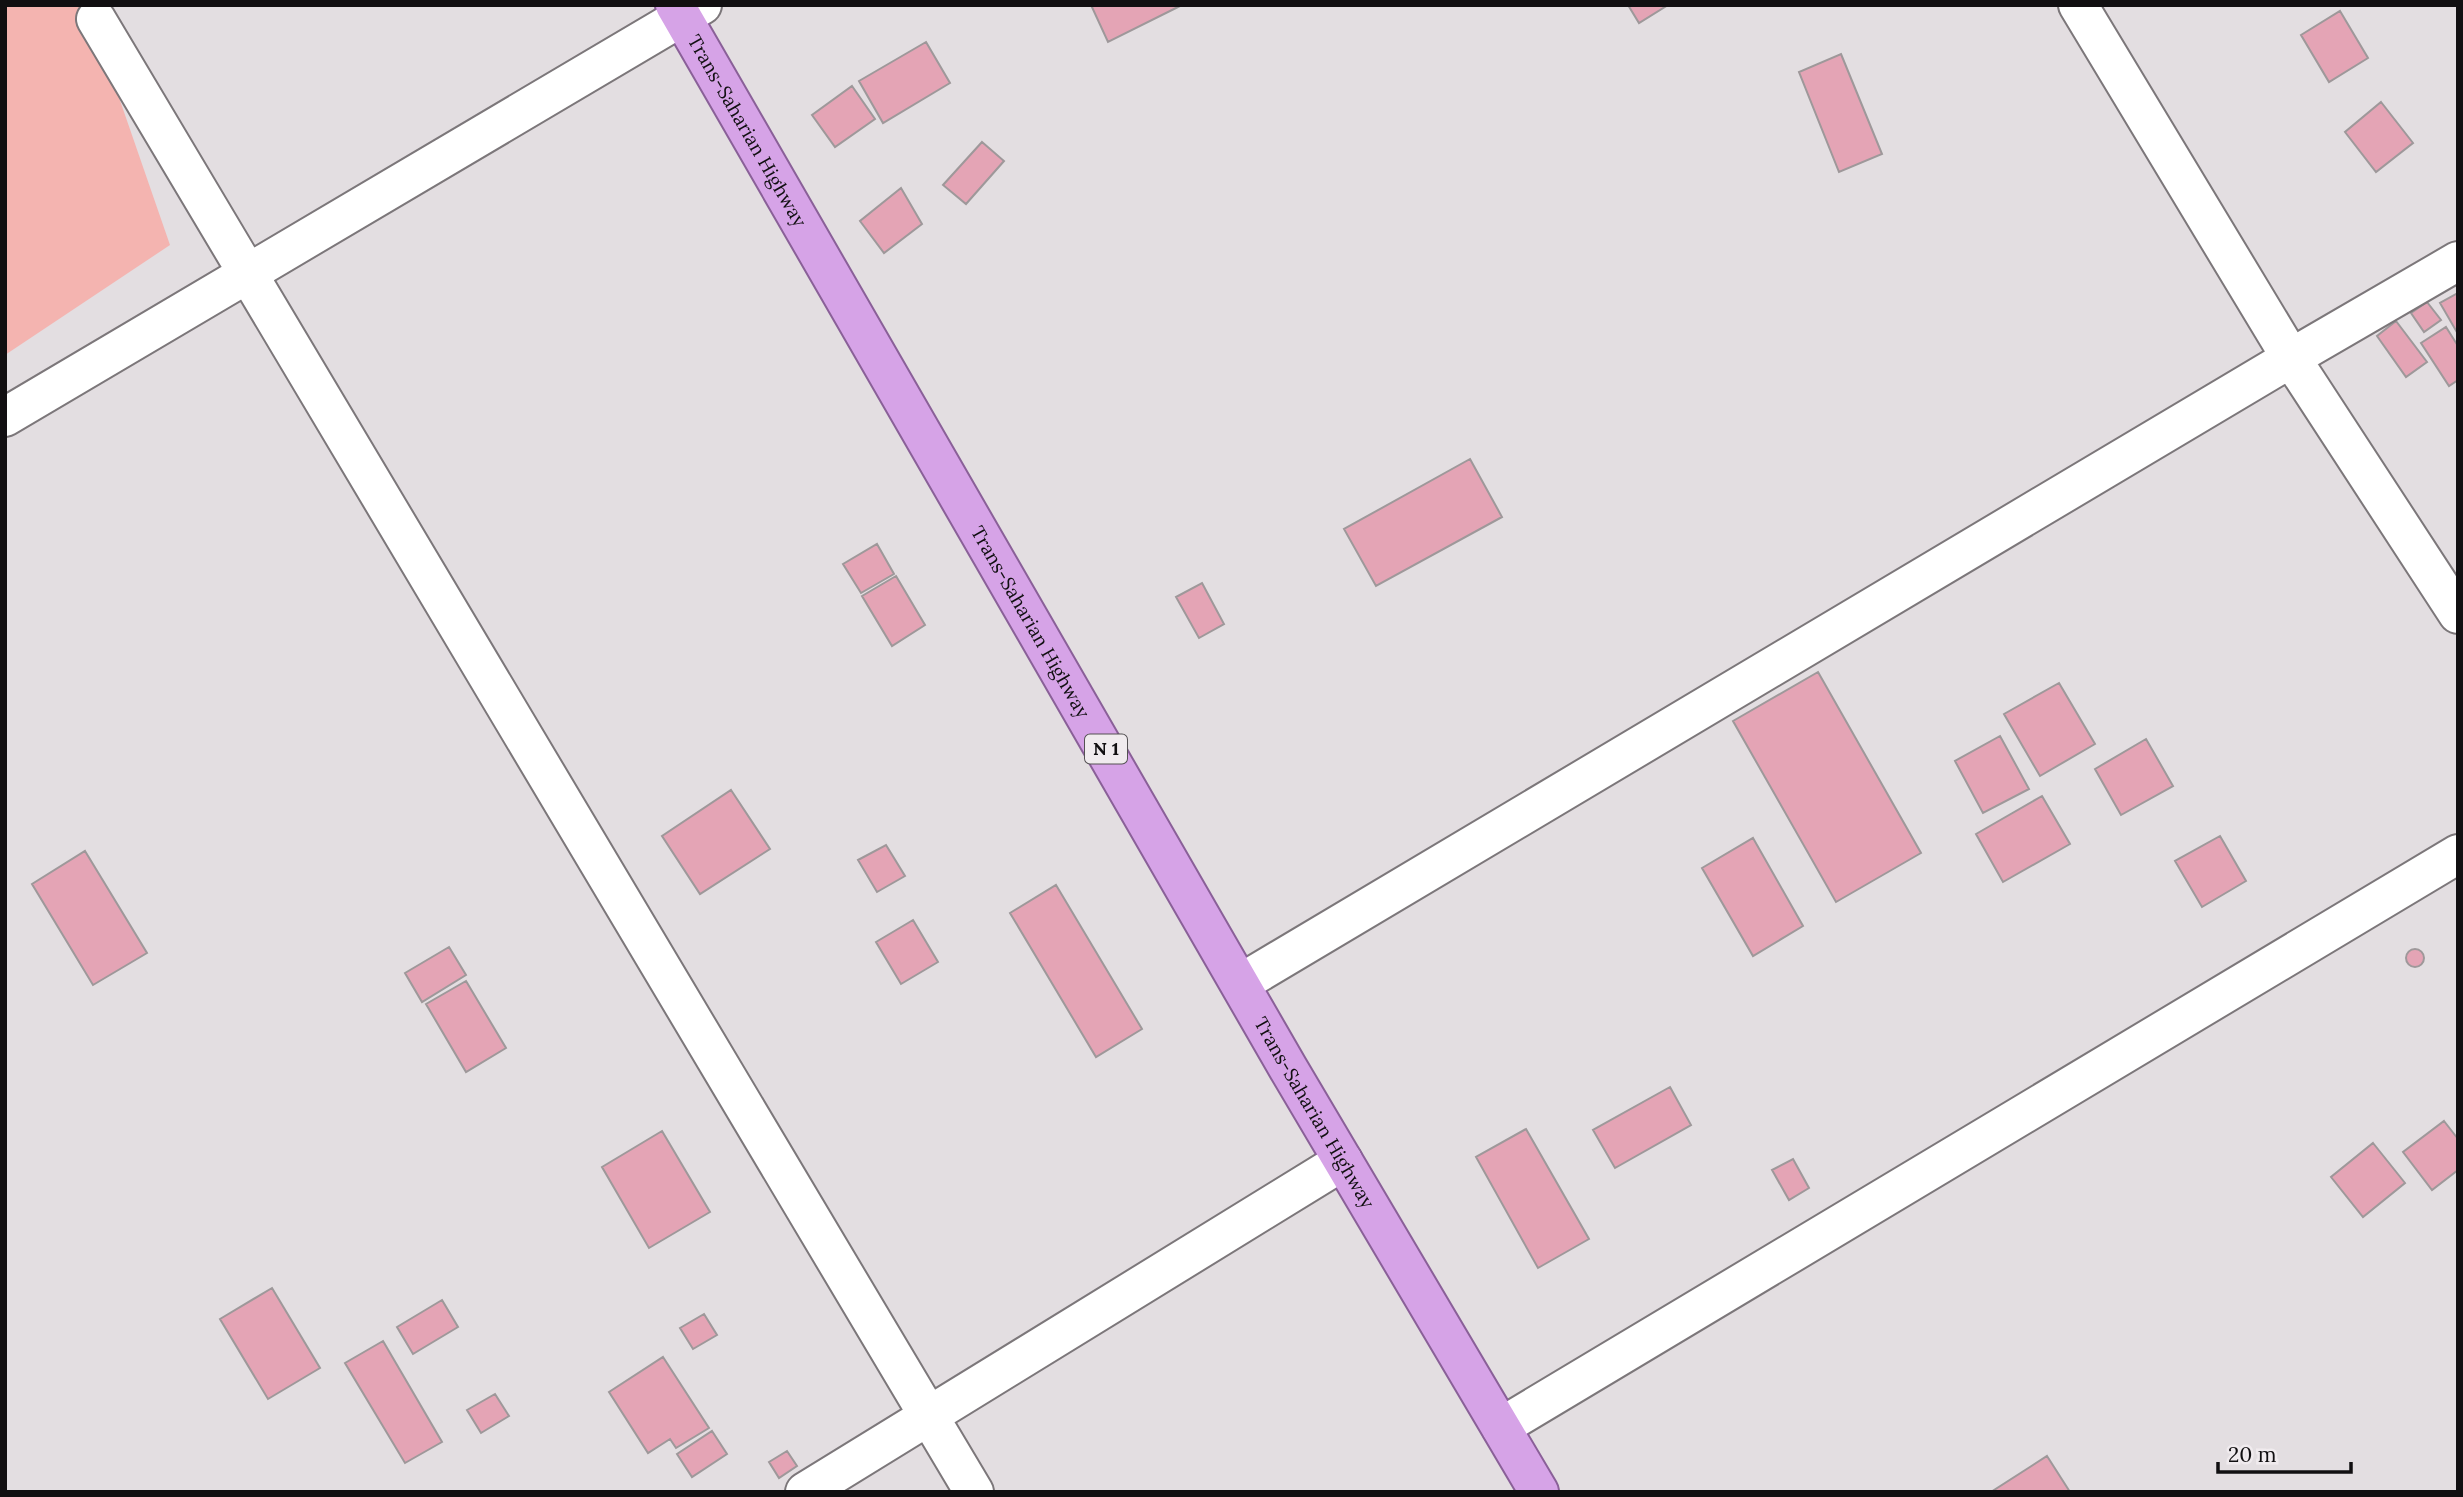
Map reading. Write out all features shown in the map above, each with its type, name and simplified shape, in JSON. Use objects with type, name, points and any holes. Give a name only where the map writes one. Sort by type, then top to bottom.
[{"type":"highway","name":"Trans-Saharian Highway","points":[[687,9],[1343,1161],[1539,1492]]},
{"type":"street","points":[[2078,5],[2291,358],[2458,614]]},
{"type":"street","points":[[5,417],[687,9]]},
{"type":"street","points":[[96,19],[974,1492]]},
{"type":"street","points":[[1241,983],[2458,261]]},
{"type":"street","points":[[1501,1427],[2458,854]]},
{"type":"street","points":[[805,1492],[1343,1161]]},
{"type":"shaded area","points":[[5,5],[87,5],[170,245],[5,355]]},
{"type":"building","points":[[1091,5],[1182,5],[1108,42]]},
{"type":"building","points":[[1628,5],[1668,5],[1639,23]]},
{"type":"building","points":[[2340,11],[2368,58],[2329,82],[2301,35]]},
{"type":"building","points":[[926,42],[950,83],[883,123],[859,81]]},
{"type":"building","points":[[1841,54],[1882,154],[1839,172],[1799,72]]},
{"type":"building","points":[[852,86],[875,119],[835,147],[812,115]]},
{"type":"building","points":[[2381,102],[2413,143],[2376,172],[2345,132]]},
{"type":"building","points":[[982,142],[1004,161],[966,204],[943,185]]},
{"type":"building","points":[[901,188],[922,224],[884,253],[860,221]]},
{"type":"building","points":[[2458,293],[2458,334],[2440,303]]},
{"type":"building","points":[[2427,302],[2441,320],[2424,332],[2411,313]]},
{"type":"building","points":[[2396,321],[2427,362],[2406,377],[2377,336]]},
{"type":"building","points":[[2446,327],[2458,346],[2458,380],[2449,386],[2421,343]]},
{"type":"building","points":[[1470,459],[1502,517],[1376,586],[1344,529]]},
{"type":"building","points":[[877,544],[894,574],[861,593],[843,564]]},
{"type":"building","points":[[896,576],[925,625],[892,646],[862,596]]},
{"type":"building","points":[[1202,583],[1224,624],[1199,638],[1176,597]]},
{"type":"building","points":[[1818,672],[1921,853],[1836,902],[1733,721]]},
{"type":"building","points":[[2059,683],[2095,744],[2040,776],[2004,714]]},
{"type":"building","points":[[2000,736],[2029,789],[1983,813],[1955,761]]},
{"type":"building","points":[[2146,739],[2173,786],[2121,815],[2095,769]]},
{"type":"building","points":[[731,790],[770,849],[700,894],[662,836]]},
{"type":"building","points":[[2042,796],[2070,844],[2003,882],[1976,834]]},
{"type":"building","points":[[2220,836],[2246,881],[2202,907],[2175,861]]},
{"type":"building","points":[[1753,838],[1803,926],[1753,956],[1702,868]]},
{"type":"building","points":[[886,845],[905,876],[877,892],[858,860]]},
{"type":"building","points":[[85,851],[147,953],[93,985],[32,884]]},
{"type":"building","points":[[1056,885],[1142,1029],[1096,1057],[1010,913]]},
{"type":"building","points":[[913,920],[938,962],[901,984],[876,942]]},
{"type":"building","points":[[449,947],[466,975],[422,1002],[405,973]]},
{"type":"building","points":[[2415,949],[2423,954],[2424,958],[2419,966],[2415,967],[2407,962],[2406,958],[2411,950]]},
{"type":"building","points":[[466,981],[506,1048],[466,1072],[426,1004]]},
{"type":"building","points":[[1670,1087],[1691,1125],[1615,1168],[1593,1130]]},
{"type":"building","points":[[2444,1121],[2458,1139],[2458,1170],[2432,1190],[2403,1152]]},
{"type":"building","points":[[1526,1129],[1589,1239],[1538,1268],[1476,1157]]},
{"type":"building","points":[[662,1131],[710,1212],[649,1248],[602,1167]]},
{"type":"building","points":[[2373,1143],[2405,1183],[2363,1217],[2331,1177]]},
{"type":"building","points":[[1793,1159],[1809,1188],[1789,1200],[1772,1170]]},
{"type":"building","points":[[272,1288],[320,1368],[268,1399],[220,1319]]},
{"type":"building","points":[[442,1300],[458,1327],[413,1354],[397,1327]]},
{"type":"building","points":[[704,1314],[717,1335],[693,1349],[680,1328]]},
{"type":"building","points":[[383,1341],[442,1442],[405,1463],[345,1363]]},
{"type":"building","points":[[663,1357],[709,1428],[676,1448],[670,1439],[648,1453],[609,1392]]},
{"type":"building","points":[[495,1394],[509,1416],[481,1433],[467,1410]]},
{"type":"building","points":[[712,1431],[727,1454],[692,1477],[677,1454]]},
{"type":"building","points":[[787,1451],[797,1466],[779,1478],[769,1462]]},
{"type":"building","points":[[2047,1456],[2070,1492],[1991,1492]]}]
